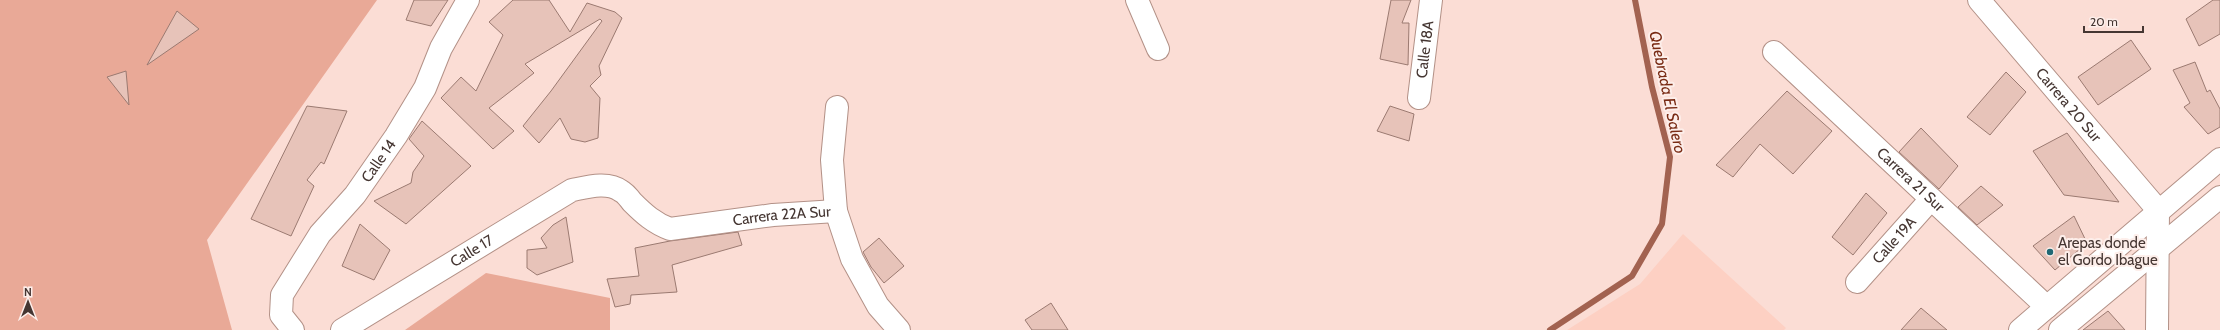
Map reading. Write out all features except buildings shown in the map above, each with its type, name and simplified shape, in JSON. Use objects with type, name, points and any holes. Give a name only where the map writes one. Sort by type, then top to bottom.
[{"type":"street","name":"Calle 14","points":[[287,322],[282,295],[320,234],[355,195],[396,136],[425,88],[441,48],[468,0]]},
{"type":"street","points":[[1137,0],[1158,49]]},
{"type":"street","name":"Calle 18A","points":[[1420,98],[1431,0]]},
{"type":"street","name":"Carrera 20 Sur","points":[[1979,0],[2158,210]]},
{"type":"street","name":"Carrera 21 Sur","points":[[1774,52],[2047,307]]},
{"type":"street","points":[[836,211],[832,160],[837,107]]},
{"type":"street","points":[[2020,330],[2158,210],[2220,159]]},
{"type":"street","name":"Calle 17","points":[[342,330],[572,190],[590,186],[607,186]]},
{"type":"street","name":"Carrera 22A Sur","points":[[607,186],[621,190],[645,215],[656,224],[670,229],[773,215],[836,211],[852,259],[878,306],[899,330]]},
{"type":"street","points":[[2060,330],[2157,251],[2220,197]]},
{"type":"street","name":"Calle 19A","points":[[1857,282],[1931,199]]},
{"type":"street","points":[[2157,330],[2158,210]]},
{"type":"shaded area","points":[[0,0],[377,0],[207,240],[232,330],[0,330]]},
{"type":"shaded area","points":[[1683,234],[1786,328],[1784,330],[1567,330],[1640,284]]},
{"type":"shaded area","points":[[486,273],[610,298],[610,330],[405,330]]},
{"type":"waterway","name":"Quebrada El Salero","points":[[1550,330],[1632,276],[1662,224],[1670,157],[1652,87],[1635,0]]},
{"type":"place","name":"Arepas donde el Gordo Ibague","points":[[2050,252]]}]
